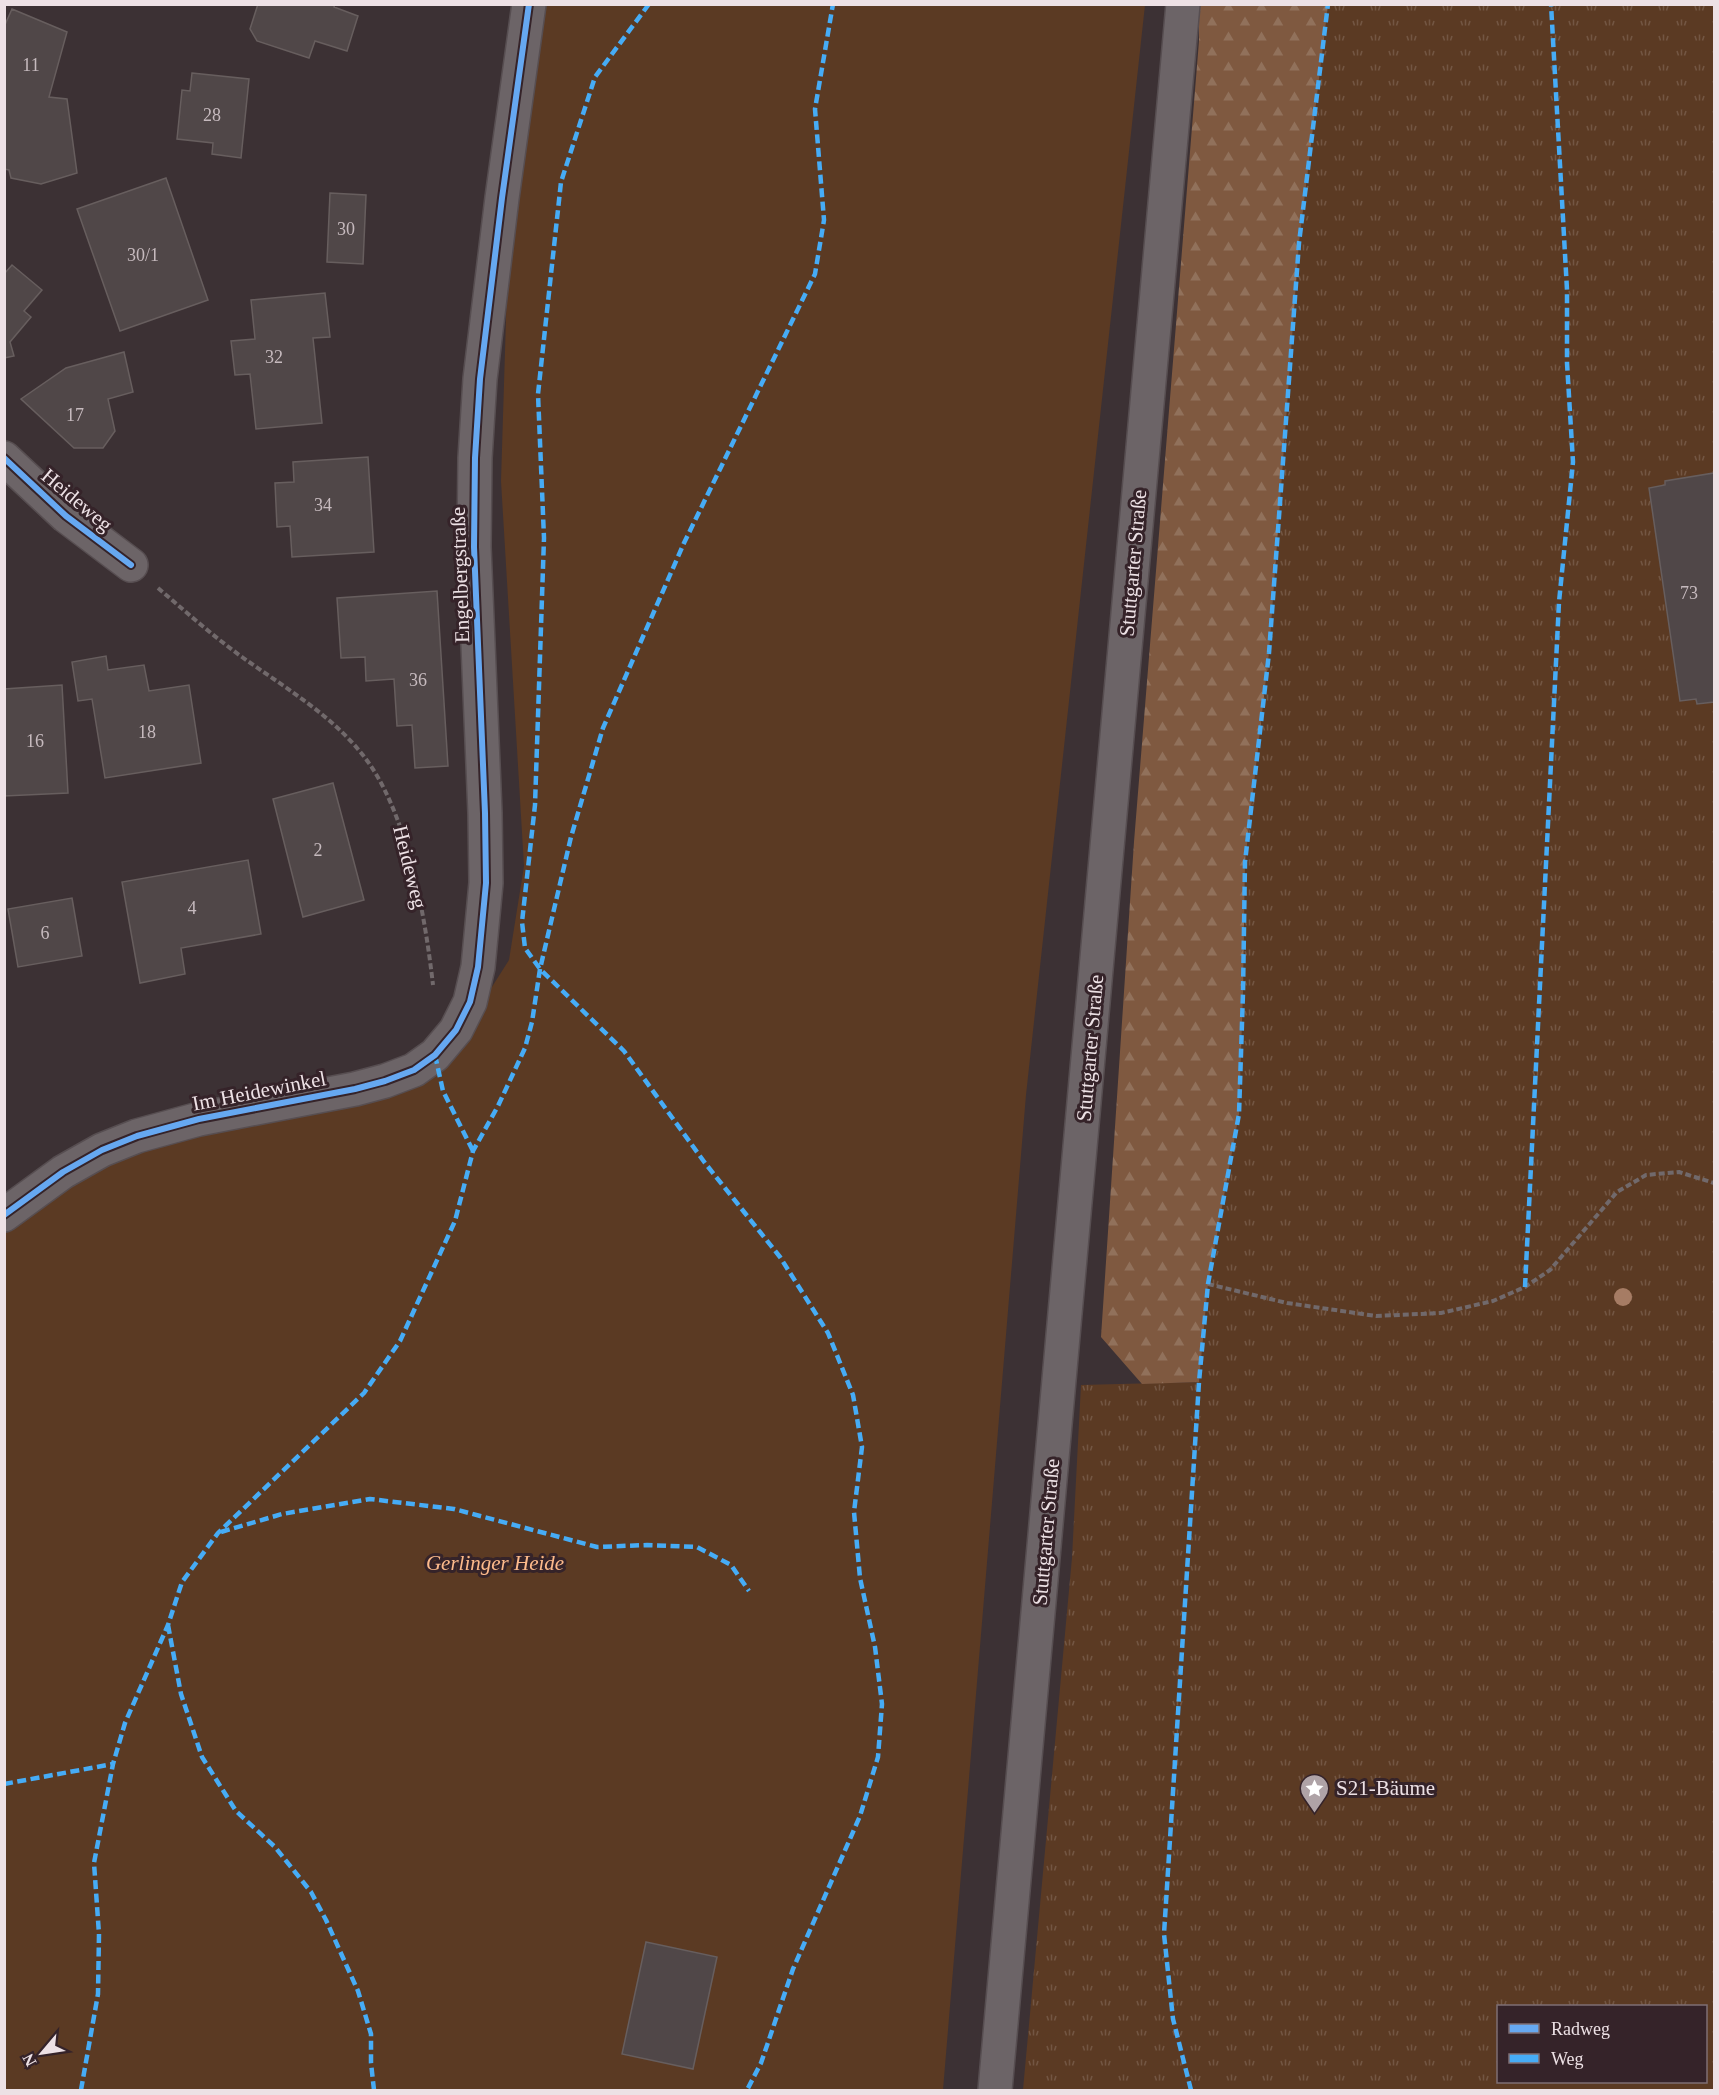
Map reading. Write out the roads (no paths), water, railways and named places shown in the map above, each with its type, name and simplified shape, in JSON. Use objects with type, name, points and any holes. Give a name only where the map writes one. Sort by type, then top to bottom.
[{"type":"main road","name":"Engelbergstraße","points":[[470,1002],[484,926],[486,883],[474,547],[475,458],[480,379],[529,4]]},
{"type":"main road","name":"Stuttgarter Straße","points":[[995,2091],[1183,4]]},
{"type":"main road","name":"Heideweg","points":[[4,458],[66,516],[131,565]]},
{"type":"main road","name":"Im Heidewinkel","points":[[4,1215],[63,1172],[102,1150],[137,1136],[199,1119],[355,1089],[414,1070],[442,1047],[456,1030],[470,1002]]},
{"type":"place","name":"S21-Bäume","points":[[1315,1814]]},
{"type":"park label","name":"Gerlinger Heide","points":[[495,1563]]}]
